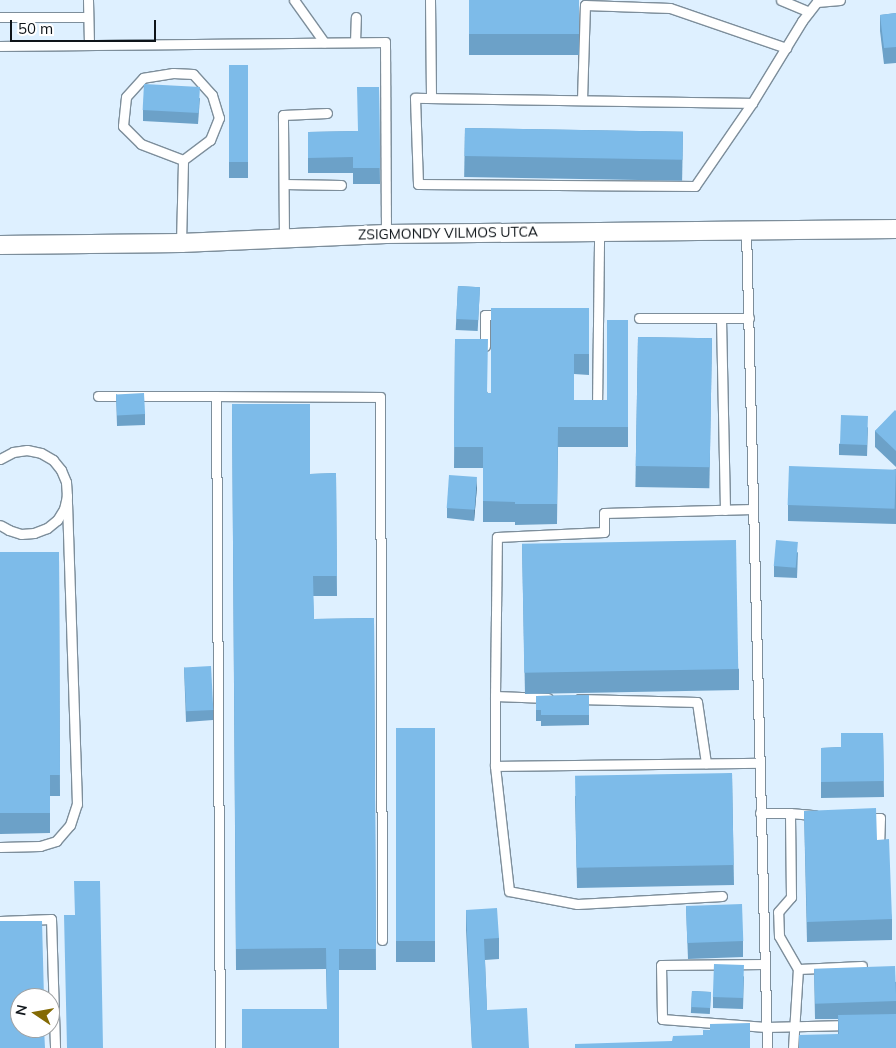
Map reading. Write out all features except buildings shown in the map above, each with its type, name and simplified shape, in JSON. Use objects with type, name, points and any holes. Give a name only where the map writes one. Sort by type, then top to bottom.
[{"type":"street","name":"ZSIGMONDY VILMOS UTCA","points":[[0,245],[181,243],[386,234],[896,229]]},
{"type":"lane","points":[[88,0],[89,45]]},
{"type":"lane","points":[[294,0],[324,42]]},
{"type":"lane","points":[[430,0],[431,98]]},
{"type":"lane","points":[[781,0],[810,12]]},
{"type":"lane","points":[[752,103],[415,98],[418,184],[695,186],[752,103],[817,2],[840,0]]},
{"type":"lane","points":[[582,100],[585,5],[670,8],[786,48]]},
{"type":"lane","points":[[0,17],[88,17]]},
{"type":"lane","points":[[355,42],[356,17]]},
{"type":"lane","points":[[0,46],[385,42],[386,234]]},
{"type":"lane","points":[[173,73],[193,74],[212,95],[219,118],[210,140],[183,160],[141,144],[123,126],[126,97],[143,78],[173,73]]},
{"type":"lane","points":[[284,237],[283,115],[326,113]]},
{"type":"lane","points":[[181,243],[183,160]]},
{"type":"lane","points":[[284,184],[341,185]]},
{"type":"lane","points":[[746,230],[766,1048]]},
{"type":"lane","points":[[597,407],[593,313],[599,231]]},
{"type":"lane","points":[[485,346],[485,315],[513,315]]},
{"type":"lane","points":[[639,318],[749,318]]},
{"type":"lane","points":[[721,318],[725,510]]},
{"type":"lane","points":[[98,396],[380,397],[382,940]]},
{"type":"lane","points":[[216,396],[220,1048]]},
{"type":"lane","points":[[0,459],[20,451],[41,453],[53,460],[61,470],[66,482],[77,804],[70,825],[56,841],[40,846],[0,847]]},
{"type":"lane","points":[[0,525],[22,534],[34,533],[47,528],[57,520],[64,509],[67,496]]},
{"type":"lane","points":[[722,896],[577,904],[509,891],[495,766],[497,537],[604,532],[604,514],[753,509]]},
{"type":"lane","points":[[495,696],[697,702],[706,763]]},
{"type":"lane","points":[[495,766],[759,763]]},
{"type":"lane","points":[[760,813],[828,816]]},
{"type":"lane","points":[[790,813],[791,897],[778,912],[779,936],[798,969],[793,1048]]},
{"type":"lane","points":[[857,818],[880,818],[880,847]]},
{"type":"lane","points":[[0,921],[51,920],[55,1048]]},
{"type":"lane","points":[[764,964],[661,965],[662,1019],[766,1027],[859,1025]]},
{"type":"lane","points":[[798,969],[862,966]]}]
